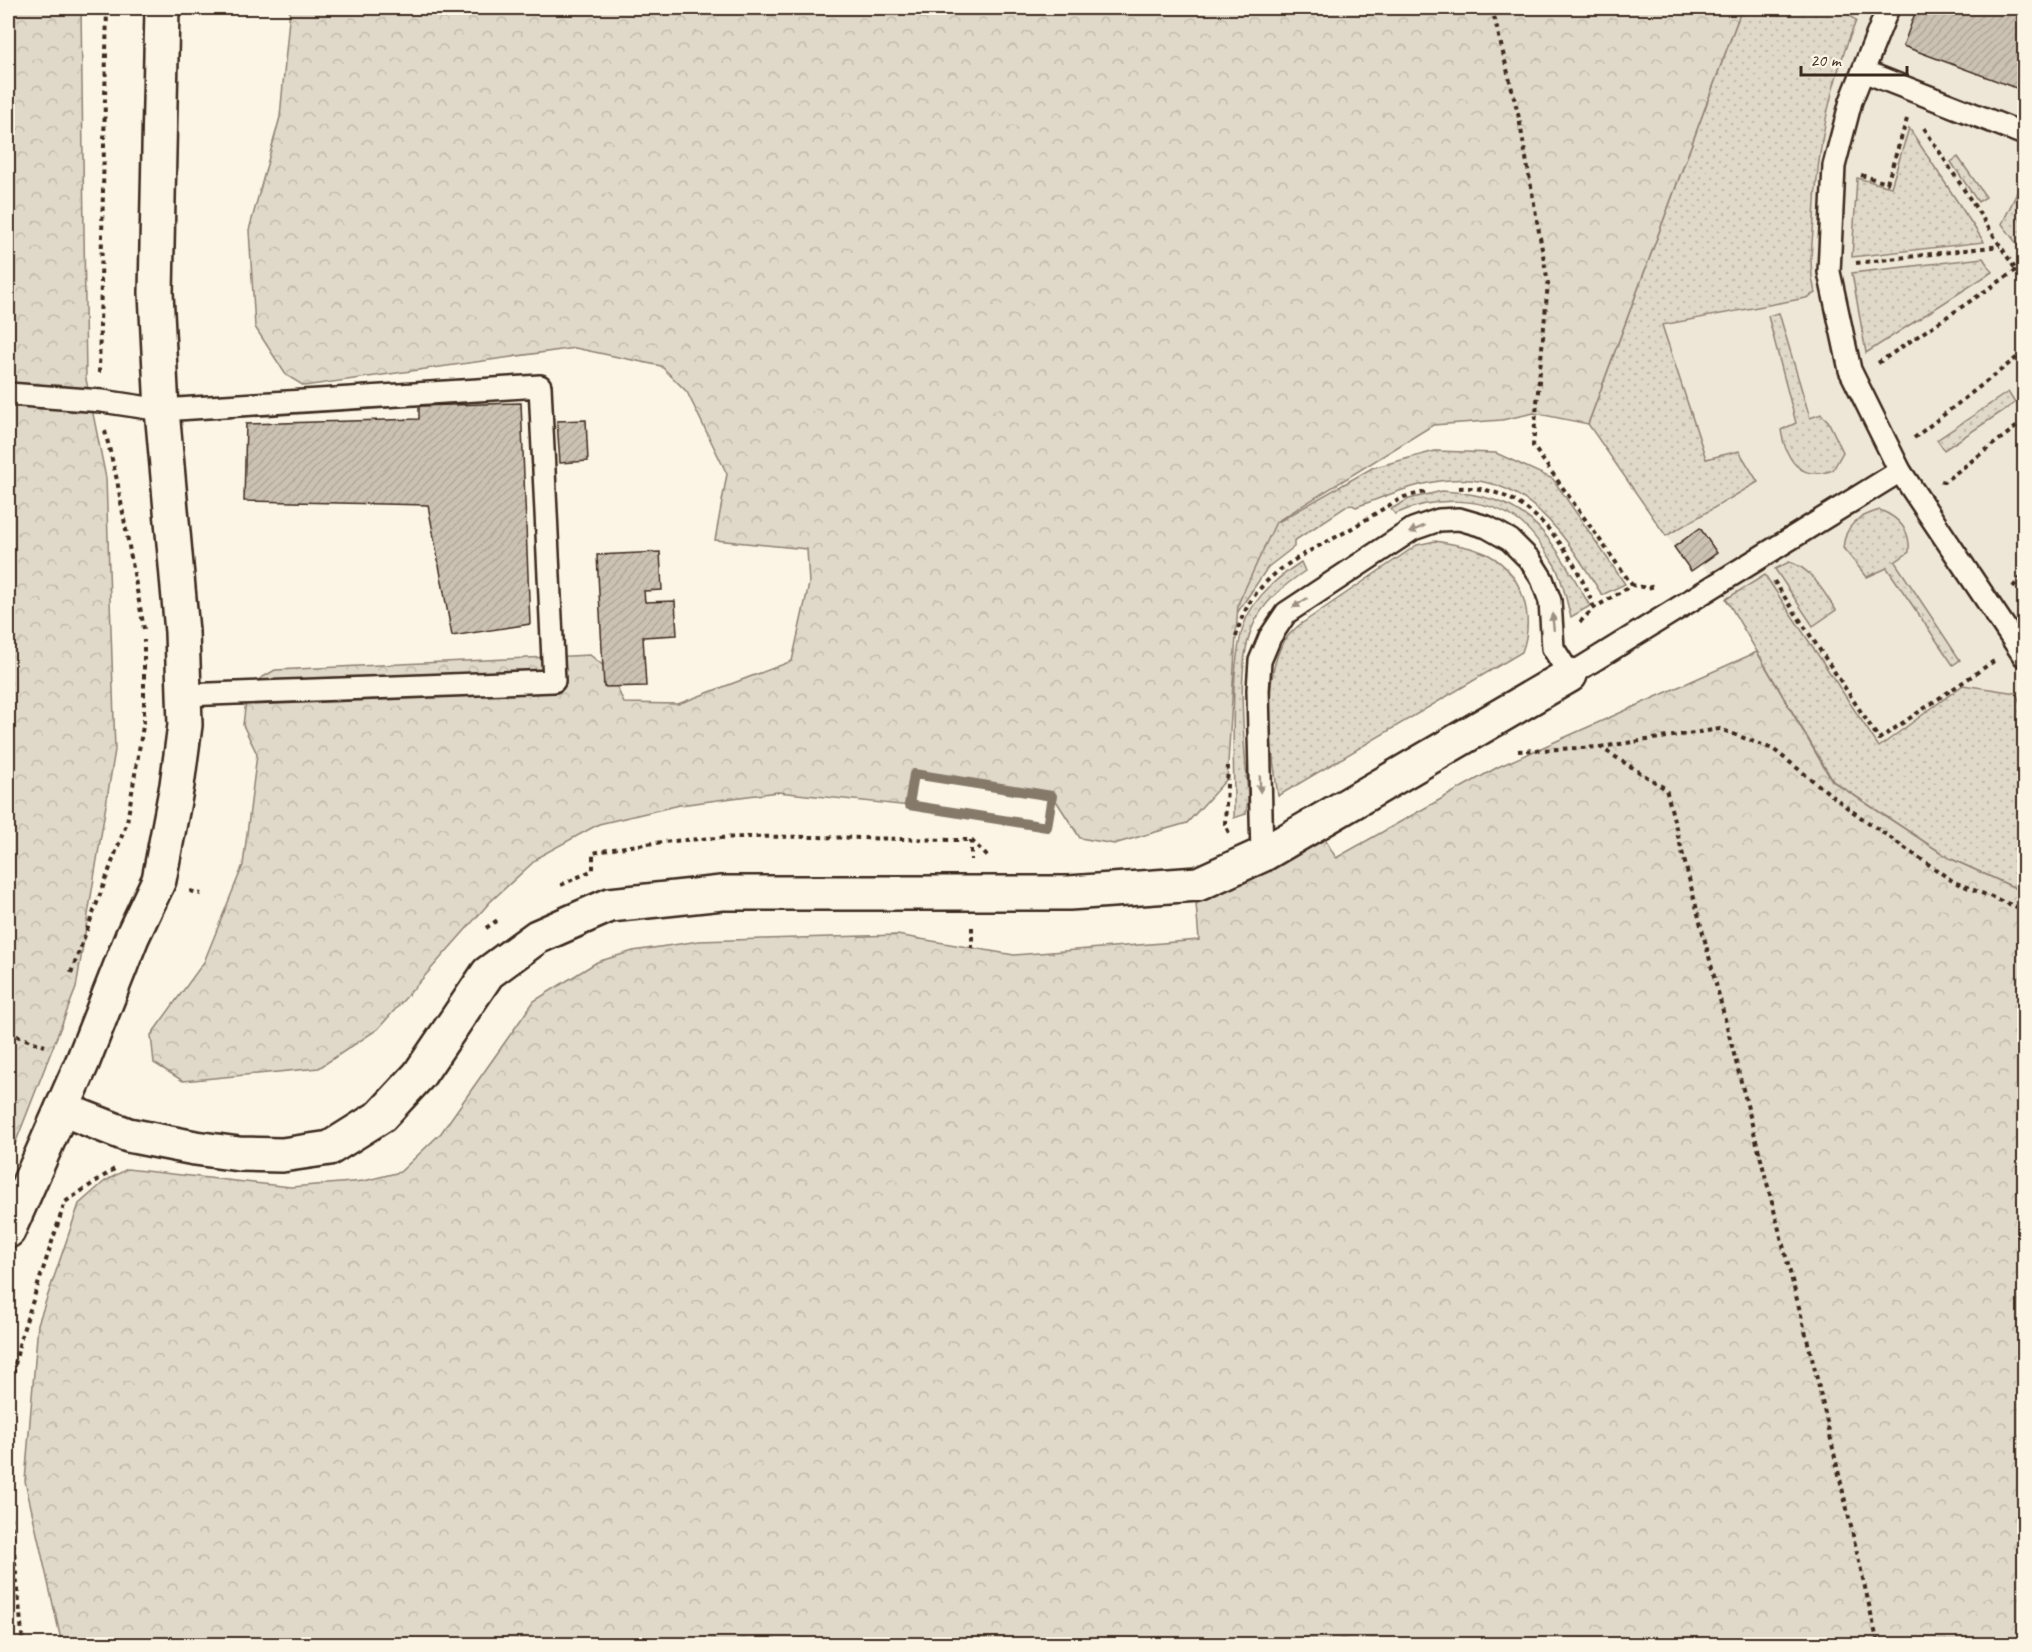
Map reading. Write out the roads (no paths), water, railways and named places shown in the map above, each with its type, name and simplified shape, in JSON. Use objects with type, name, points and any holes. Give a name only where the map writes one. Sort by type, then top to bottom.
[{"type":"street","points":[[8,1231],[62,1109],[132,937],[159,880],[185,725],[182,632],[162,410],[156,293],[162,8]]},
{"type":"street","points":[[62,1109],[128,1135],[195,1148],[282,1155],[330,1148],[381,1116],[419,1075],[488,973],[537,937],[610,905],[722,893],[1069,893],[1198,884],[1262,840],[1562,662]]},
{"type":"lane","points":[[1888,8],[1851,101],[1834,166],[1829,272],[1854,379],[1900,471],[2021,651]]},
{"type":"lane","points":[[1863,71],[1913,99],[2025,134]]},
{"type":"lane","points":[[8,394],[102,401],[162,410],[540,386],[554,681],[184,695]]},
{"type":"lane","points":[[1262,840],[1258,690],[1260,661],[1270,637],[1286,613],[1413,530],[1439,520],[1459,519],[1487,527],[1510,540],[1530,560],[1542,579],[1550,601],[1562,662],[1759,558],[1900,471]]},
{"type":"waterway","points":[[914,774],[1052,796],[1047,827],[909,805],[914,774]]}]
